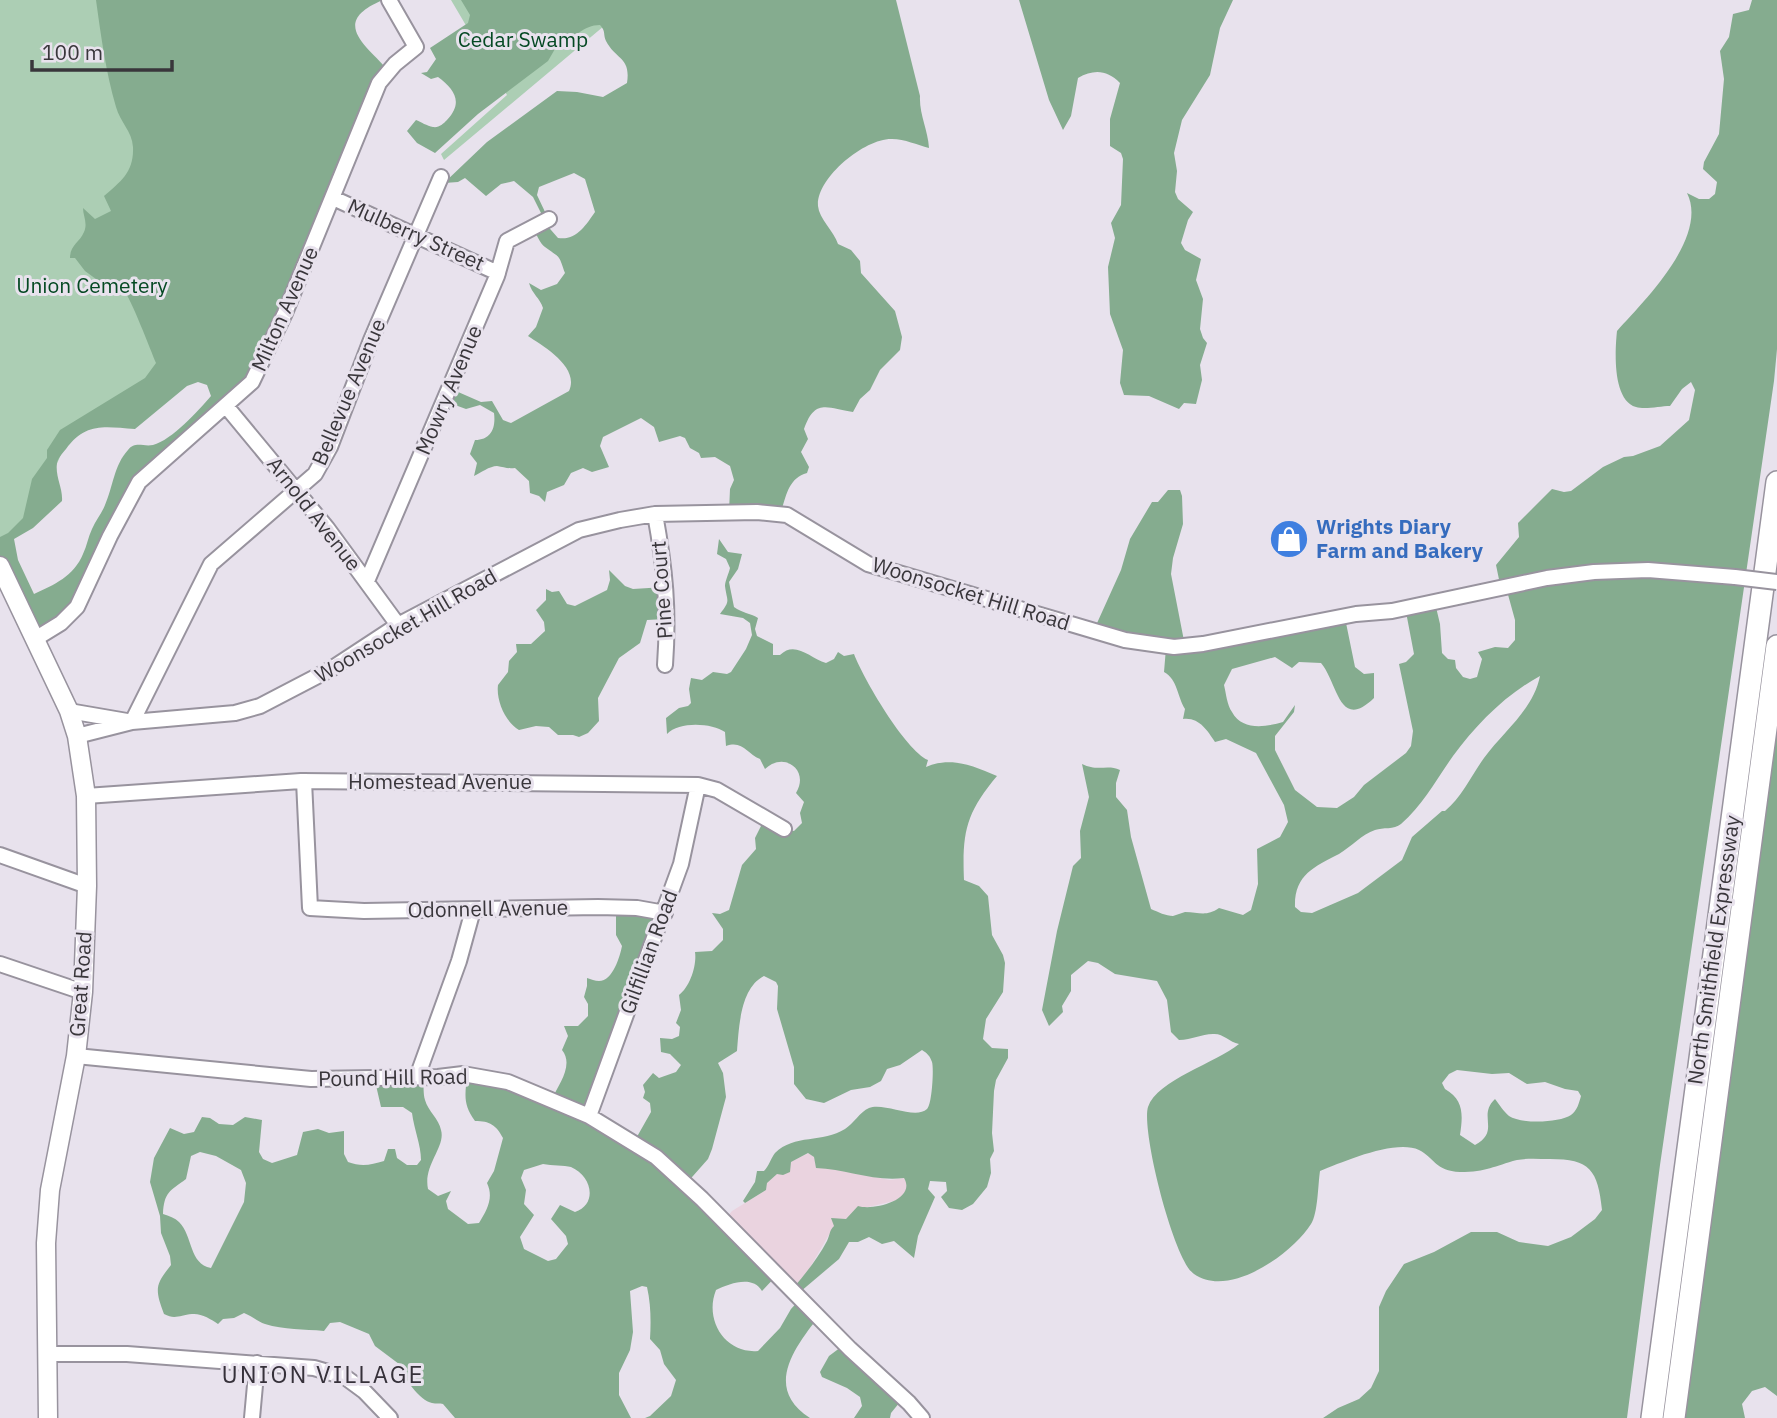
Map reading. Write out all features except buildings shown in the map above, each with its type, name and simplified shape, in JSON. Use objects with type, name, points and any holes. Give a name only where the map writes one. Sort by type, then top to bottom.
[{"type":"highway","name":"North Smithfield Expressway","points":[[1652,1418],[1777,482]]},
{"type":"highway","name":"North Smithfield Expressway","points":[[1674,1418],[1777,646]]},
{"type":"main road","name":"Great Road","points":[[0,566],[69,711],[78,736],[86,796],[88,886],[83,992],[76,1056],[50,1190],[46,1243],[48,1418]]},
{"type":"street","name":"Milton Avenue","points":[[36,639],[61,623],[77,607],[139,482],[252,382],[334,198],[379,83],[395,64],[416,47],[389,0]]},
{"type":"street","name":"Bellevue Avenue","points":[[132,722],[211,564],[315,474],[330,447],[376,328],[441,177]]},
{"type":"street","name":"Mulberry Street","points":[[334,198],[498,272]]},
{"type":"street","name":"Mowry Avenue","points":[[367,581],[498,272],[507,242],[549,219]]},
{"type":"street","name":"Arnold Avenue","points":[[226,406],[297,490],[398,625]]},
{"type":"street","name":"Woonsocket Hill Road","points":[[78,736],[132,722],[235,713],[260,706],[331,668],[398,625],[579,530],[655,514],[757,512],[787,515],[868,564],[1125,640],[1174,647],[1250,636],[1356,614],[1392,611],[1547,578],[1594,572],[1648,570],[1777,582]]},
{"type":"street","name":"Pine Court","points":[[655,514],[665,568],[668,619],[666,665]]},
{"type":"street","name":"Woonsocket Hill Road","points":[[69,711],[132,722]]},
{"type":"street","name":"Homestead Avenue","points":[[86,796],[304,781],[698,785],[717,790],[784,829]]},
{"type":"street","name":"Odonnell Avenue","points":[[304,781],[310,908],[364,911],[624,908],[665,913]]},
{"type":"street","name":"Gilfillian Road","points":[[589,1116],[665,913],[681,864],[698,785]]},
{"type":"street","points":[[0,855],[88,886]]},
{"type":"street","points":[[416,1077],[459,961],[472,910]]},
{"type":"street","points":[[0,964],[83,992]]},
{"type":"street","name":"Pound Hill Road","points":[[76,1056],[311,1079],[463,1074],[508,1082],[589,1116],[624,1136],[665,1165],[850,1349],[909,1402],[922,1418]]},
{"type":"street","points":[[47,1354],[127,1354],[314,1368],[345,1377],[365,1391],[390,1418]]},
{"type":"street","points":[[253,1418],[257,1363]]},
{"type":"shaded area","points":[[809,1153],[814,1157],[817,1168],[839,1168],[890,1180],[904,1178],[907,1183],[906,1191],[898,1200],[864,1208],[834,1226],[808,1271],[794,1287],[724,1221],[732,1211],[766,1190],[767,1183],[790,1162]]},
{"type":"green space","name":"Union Cemetery","points":[[0,0],[135,0],[160,375],[71,431],[50,480],[21,528],[0,545]]},
{"type":"green space","points":[[96,0],[383,0],[367,8],[358,17],[355,25],[362,42],[388,70],[252,382],[139,481],[75,609],[39,636],[0,561],[0,537],[23,518],[32,479],[47,458],[47,450],[60,430],[145,378],[156,363],[124,291],[115,293],[85,271],[75,258],[70,258],[85,229],[83,208],[95,219],[111,211],[104,196],[129,170],[133,156],[130,136],[112,94]],"holes":[[[198,382],[207,385],[211,396],[176,431],[153,445],[131,447],[123,456],[105,505],[79,562],[63,579],[34,594],[18,560],[14,539],[33,528],[62,501],[57,463],[73,440],[96,428],[135,429],[187,386]]]},
{"type":"green space","name":"Cedar Swamp","points":[[451,0],[635,0],[444,160],[441,154],[507,95]]},
{"type":"green space","points":[[461,0],[896,0],[920,96],[929,148],[892,139],[869,145],[856,152],[833,172],[819,195],[818,206],[838,244],[851,250],[860,261],[861,273],[895,311],[902,337],[900,350],[880,370],[870,390],[860,399],[853,412],[823,407],[817,409],[808,419],[804,429],[808,439],[801,452],[809,467],[807,473],[792,484],[780,515],[729,512],[730,489],[734,480],[730,466],[715,457],[701,458],[699,453],[690,448],[685,438],[680,436],[659,442],[654,427],[641,418],[603,437],[600,446],[609,467],[592,472],[583,468],[571,473],[564,485],[547,492],[545,502],[530,493],[529,481],[515,468],[494,466],[474,476],[477,463],[470,454],[475,440],[485,438],[491,432],[494,413],[480,405],[466,409],[444,401],[449,388],[481,402],[492,401],[503,420],[511,423],[569,391],[571,382],[565,366],[550,351],[528,336],[536,327],[543,308],[529,283],[541,290],[557,284],[565,273],[558,257],[543,246],[533,228],[544,222],[558,238],[570,237],[580,231],[595,212],[585,179],[574,173],[539,187],[537,195],[546,214],[545,221],[533,197],[514,181],[501,184],[486,196],[465,178],[458,182],[444,183],[487,142],[557,91],[603,97],[627,83],[628,75],[625,63],[606,41],[602,27],[589,27],[559,42],[548,61],[478,114],[435,153],[417,143],[407,131],[416,120],[439,126],[447,120],[455,107],[455,96],[449,86],[438,77],[431,79],[421,73],[427,72],[436,59],[430,48],[468,23],[470,15]]},
{"type":"green space","points":[[1019,0],[1233,0],[1220,28],[1210,75],[1182,120],[1174,153],[1177,171],[1175,192],[1178,199],[1193,212],[1181,243],[1185,250],[1201,259],[1196,280],[1203,299],[1200,329],[1207,343],[1200,365],[1202,380],[1196,404],[1184,403],[1179,409],[1149,396],[1124,395],[1120,383],[1123,350],[1110,314],[1108,267],[1115,238],[1111,223],[1121,205],[1123,159],[1121,153],[1110,146],[1110,119],[1120,83],[1110,75],[1100,72],[1078,78],[1071,116],[1063,130],[1049,100]]},
{"type":"green space","points":[[1752,0],[1777,0],[1777,349],[1660,1165],[1627,1418],[1323,1418],[1359,1399],[1371,1388],[1379,1371],[1379,1307],[1404,1264],[1434,1252],[1471,1232],[1497,1232],[1519,1242],[1548,1246],[1571,1237],[1595,1219],[1602,1210],[1598,1185],[1590,1170],[1574,1161],[1525,1159],[1484,1170],[1460,1172],[1440,1167],[1424,1153],[1409,1147],[1383,1149],[1320,1171],[1311,1224],[1290,1248],[1275,1260],[1259,1270],[1224,1281],[1208,1280],[1194,1274],[1177,1246],[1161,1195],[1149,1141],[1148,1107],[1163,1088],[1239,1044],[1217,1034],[1179,1040],[1171,1032],[1167,1000],[1157,981],[1115,974],[1098,963],[1088,961],[1071,975],[1071,991],[1062,1006],[1063,1012],[1049,1026],[1042,1010],[1073,866],[1081,858],[1080,831],[1089,797],[1082,764],[1120,770],[1116,797],[1127,810],[1131,837],[1151,909],[1165,915],[1206,913],[1219,908],[1243,915],[1251,910],[1258,884],[1257,849],[1280,837],[1288,822],[1284,805],[1256,753],[1226,739],[1215,742],[1198,722],[1183,719],[1185,709],[1175,684],[1164,672],[1166,648],[1093,632],[1121,570],[1130,539],[1152,502],[1158,502],[1168,490],[1180,490],[1183,524],[1171,574],[1185,646],[1345,618],[1355,667],[1364,674],[1374,673],[1374,698],[1353,710],[1341,701],[1321,663],[1299,662],[1292,668],[1275,657],[1232,669],[1224,685],[1230,709],[1242,722],[1262,726],[1283,722],[1295,705],[1294,712],[1275,736],[1275,750],[1295,790],[1317,807],[1337,808],[1406,753],[1411,746],[1413,731],[1399,664],[1406,662],[1414,654],[1406,612],[1435,603],[1442,653],[1448,659],[1455,660],[1456,668],[1463,677],[1477,677],[1482,659],[1478,652],[1495,647],[1508,648],[1515,640],[1515,620],[1507,591],[1501,589],[1496,565],[1519,537],[1518,523],[1552,489],[1571,491],[1603,467],[1624,457],[1660,446],[1689,420],[1695,390],[1691,382],[1682,389],[1670,406],[1640,408],[1628,403],[1617,374],[1617,331],[1657,286],[1682,248],[1689,229],[1691,210],[1687,193],[1699,199],[1709,199],[1715,194],[1717,182],[1703,169],[1719,134],[1724,79],[1720,51],[1729,37],[1733,14],[1749,10]],"holes":[[[1540,676],[1524,710],[1484,758],[1456,799],[1412,837],[1402,860],[1358,893],[1312,913],[1301,912],[1295,907],[1298,887],[1307,873],[1370,832],[1401,824],[1423,800],[1453,756],[1481,722],[1503,701]],[[1457,1070],[1509,1073],[1527,1084],[1545,1082],[1578,1091],[1581,1096],[1571,1115],[1558,1120],[1540,1121],[1515,1119],[1509,1116],[1495,1099],[1488,1111],[1487,1134],[1475,1145],[1460,1135],[1462,1115],[1459,1103],[1442,1083],[1449,1074]]]},
{"type":"green space","points":[[719,539],[728,552],[742,554],[738,569],[729,582],[734,607],[758,618],[755,629],[757,636],[773,644],[773,655],[780,655],[791,649],[826,663],[834,659],[838,652],[844,656],[854,654],[875,695],[897,728],[908,743],[928,760],[926,767],[953,762],[997,776],[972,813],[964,849],[964,880],[979,886],[988,896],[992,935],[1005,963],[1003,992],[986,1019],[983,1039],[992,1048],[1008,1049],[1008,1058],[996,1080],[994,1091],[994,1151],[990,1159],[991,1173],[987,1187],[973,1204],[962,1210],[949,1208],[941,1197],[947,1191],[946,1182],[930,1181],[928,1189],[935,1197],[918,1236],[914,1258],[894,1241],[882,1244],[869,1237],[858,1242],[849,1242],[839,1259],[800,1292],[794,1287],[827,1241],[834,1226],[831,1218],[846,1219],[858,1206],[873,1207],[899,1198],[906,1186],[904,1178],[882,1178],[816,1168],[814,1157],[808,1153],[791,1162],[790,1172],[777,1174],[767,1183],[766,1190],[745,1203],[743,1201],[755,1182],[757,1171],[764,1171],[775,1153],[783,1147],[836,1133],[848,1127],[869,1108],[922,1112],[929,1106],[933,1066],[929,1056],[922,1050],[900,1065],[887,1069],[881,1081],[870,1087],[851,1090],[824,1103],[806,1099],[794,1084],[794,1067],[777,1009],[778,986],[764,976],[756,982],[745,999],[737,1051],[718,1063],[723,1073],[726,1097],[712,1149],[708,1159],[685,1185],[778,1274],[762,1291],[753,1283],[747,1282],[734,1283],[716,1290],[713,1301],[715,1323],[727,1341],[736,1347],[758,1351],[780,1328],[802,1297],[820,1315],[793,1354],[786,1381],[788,1394],[796,1406],[810,1418],[645,1418],[671,1396],[676,1380],[664,1364],[660,1350],[650,1339],[648,1293],[647,1287],[642,1286],[630,1291],[633,1332],[630,1350],[619,1373],[619,1395],[631,1418],[455,1418],[443,1404],[427,1401],[417,1393],[399,1364],[375,1346],[369,1334],[340,1322],[330,1323],[324,1331],[272,1326],[244,1313],[223,1319],[218,1324],[199,1314],[175,1317],[164,1314],[158,1287],[171,1265],[150,1182],[154,1158],[170,1128],[184,1134],[194,1132],[202,1117],[210,1118],[219,1124],[233,1125],[245,1117],[262,1120],[259,1152],[263,1159],[272,1163],[297,1155],[303,1132],[318,1129],[329,1133],[344,1131],[344,1154],[348,1162],[353,1164],[384,1161],[388,1149],[395,1149],[397,1158],[407,1165],[417,1165],[421,1154],[412,1113],[403,1107],[381,1107],[375,1081],[423,1078],[425,1100],[440,1126],[442,1136],[429,1172],[428,1189],[438,1196],[451,1191],[446,1201],[448,1209],[468,1224],[479,1223],[489,1204],[487,1183],[494,1171],[503,1138],[492,1125],[475,1121],[468,1110],[467,1076],[552,1099],[566,1068],[562,1050],[568,1036],[564,1026],[578,1026],[588,1016],[588,1004],[584,997],[587,978],[604,980],[612,973],[620,956],[622,946],[616,935],[616,909],[661,913],[589,1115],[634,1142],[651,1112],[650,1103],[643,1098],[643,1085],[653,1073],[659,1078],[676,1072],[681,1065],[670,1054],[661,1052],[660,1038],[672,1039],[679,1036],[680,1027],[676,1023],[681,1010],[679,995],[692,975],[695,952],[712,951],[723,940],[723,929],[712,913],[720,914],[729,910],[742,865],[756,849],[755,838],[764,820],[794,831],[802,823],[800,813],[804,802],[796,793],[800,777],[793,766],[780,762],[765,769],[760,759],[741,746],[726,746],[725,732],[712,727],[687,725],[667,734],[666,718],[691,703],[691,678],[702,680],[713,672],[731,672],[752,635],[750,623],[743,618],[720,614],[727,603],[725,584],[730,568],[726,559],[717,554]],"holes":[[[200,1152],[216,1156],[241,1170],[246,1183],[244,1202],[211,1268],[199,1261],[179,1222],[163,1214],[166,1196],[186,1179],[191,1156]],[[543,1164],[571,1167],[584,1177],[590,1190],[587,1203],[582,1208],[575,1212],[560,1205],[551,1219],[566,1236],[568,1244],[556,1259],[548,1261],[524,1249],[520,1237],[534,1215],[524,1204],[526,1190],[521,1178],[524,1170]]]},
{"type":"green space","points":[[609,570],[625,586],[633,589],[665,587],[665,619],[647,620],[640,643],[619,658],[598,698],[599,721],[588,733],[579,737],[558,735],[549,727],[536,726],[519,730],[502,710],[498,685],[508,672],[509,661],[517,652],[516,644],[531,644],[545,631],[544,622],[536,610],[546,600],[546,589],[559,591],[567,604],[575,606],[607,590]]},
{"type":"green space","points":[[1777,666],[1777,1396],[1765,1387],[1752,1391],[1742,1404],[1745,1418],[1679,1418]]},
{"type":"green space","points":[[845,1344],[904,1397],[890,1418],[854,1418],[862,1406],[860,1397],[822,1377],[820,1372],[829,1356]]},
{"type":"place","name":"Wrights Diary Farm and Bakery","points":[[1289,539]]},
{"type":"district","name":"UNION VILLAGE","points":[[323,1375]]}]
